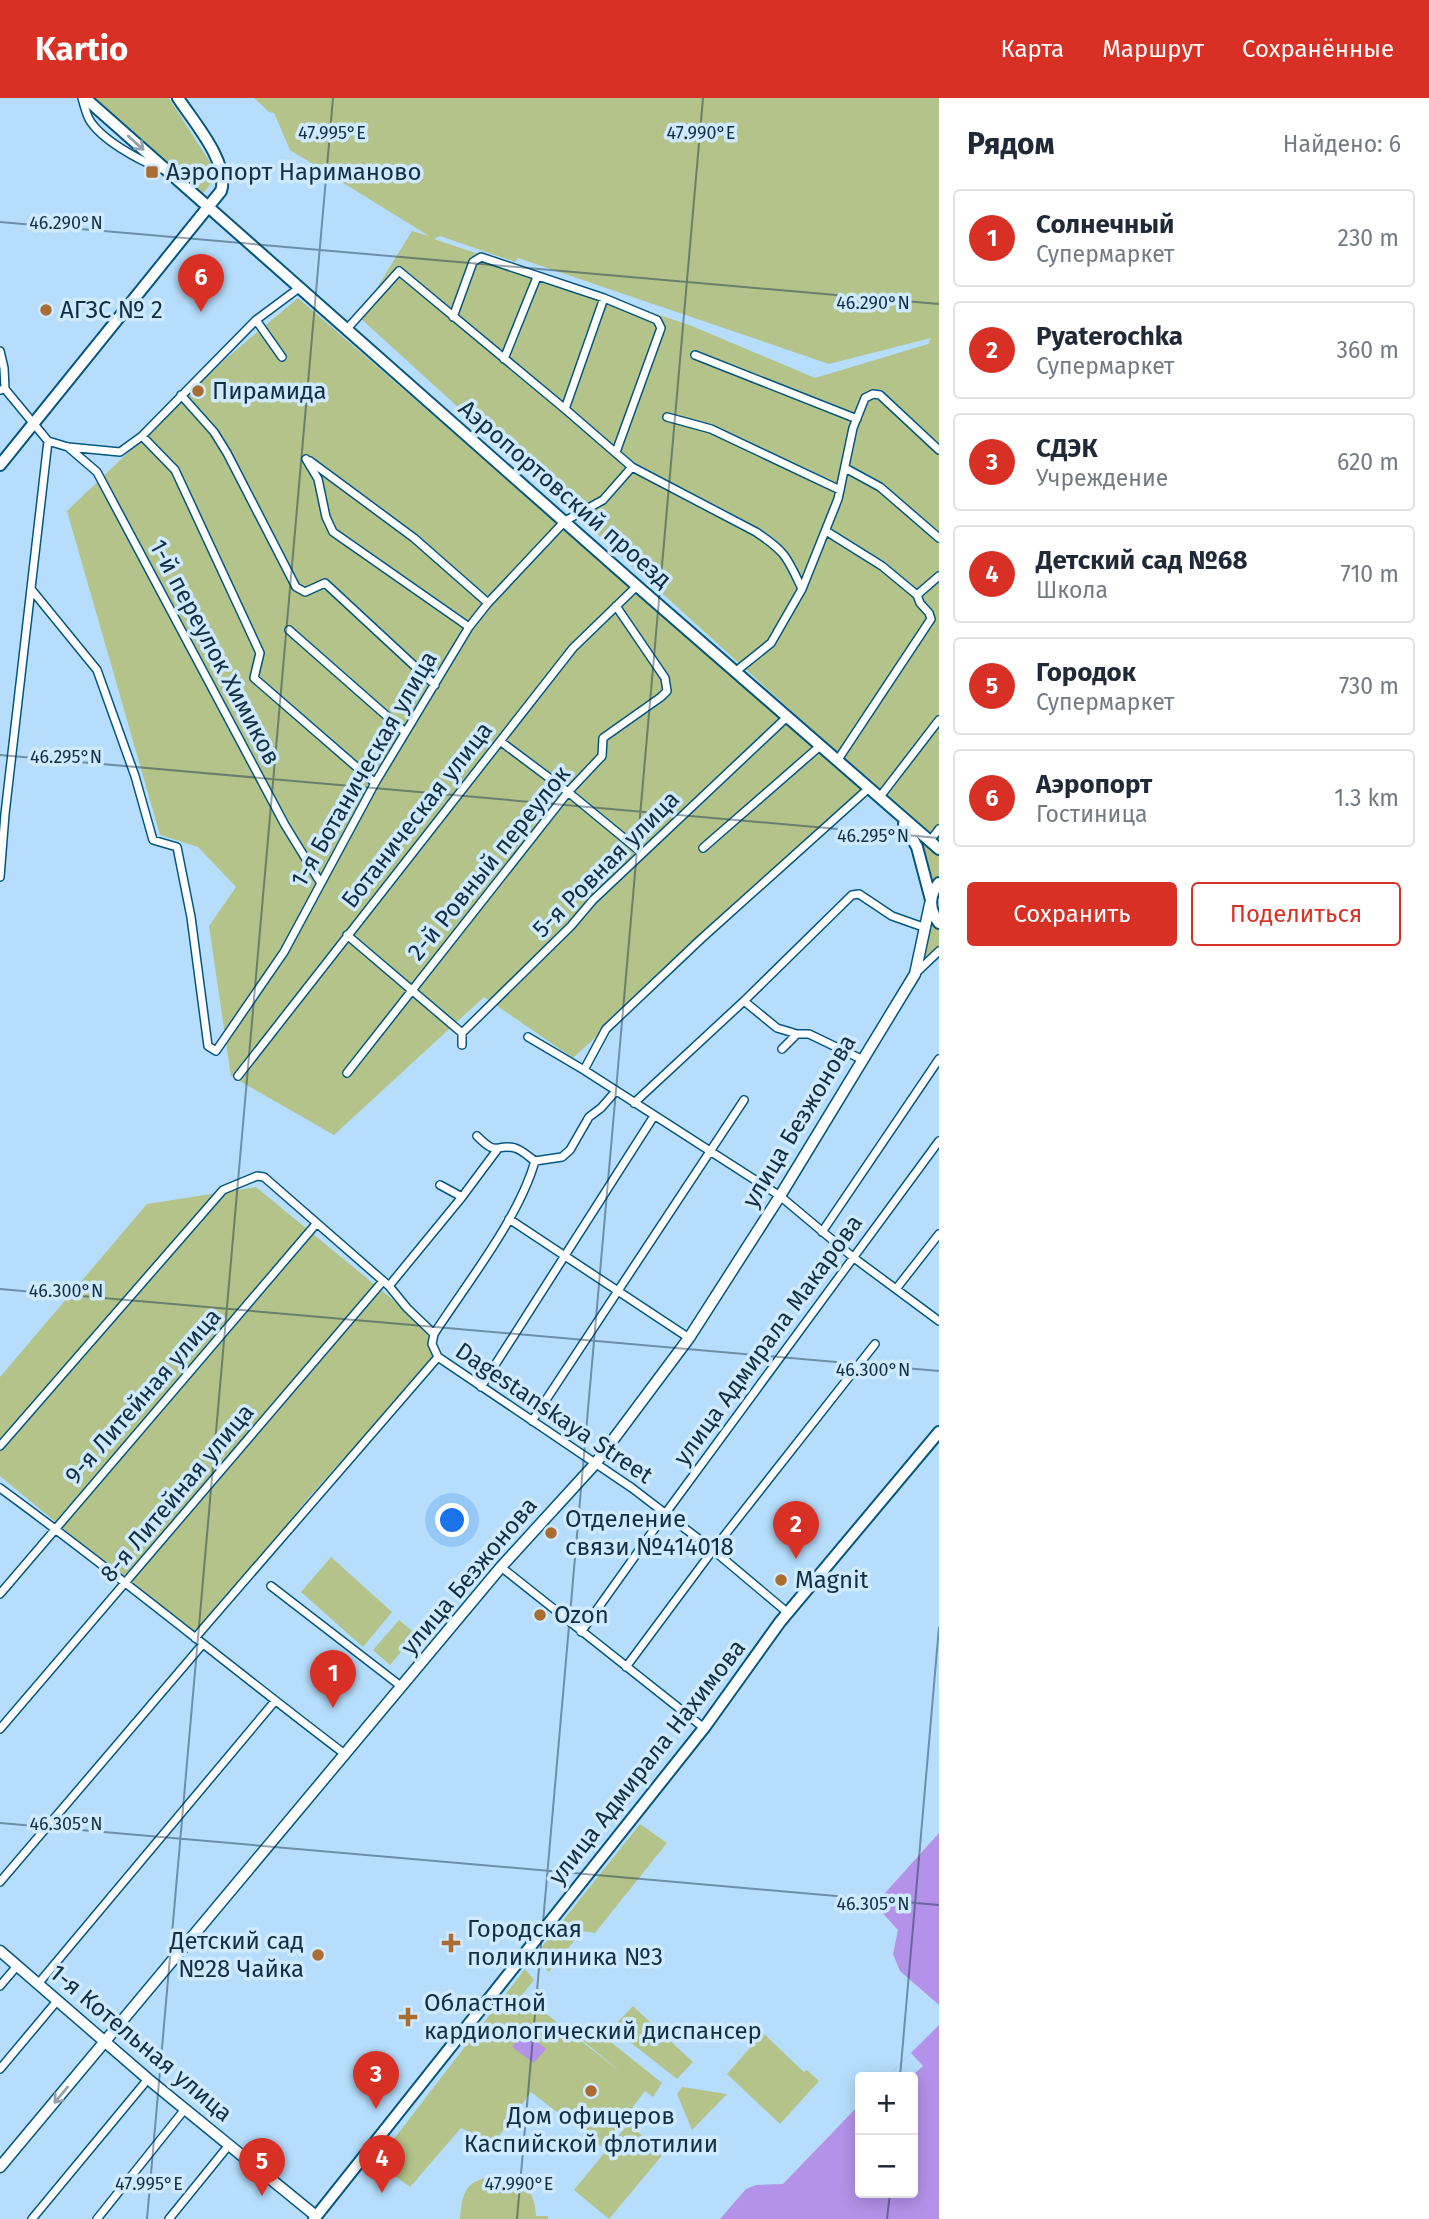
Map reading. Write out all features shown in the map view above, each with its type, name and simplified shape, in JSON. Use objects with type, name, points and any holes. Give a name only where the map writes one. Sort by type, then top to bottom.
[{"type":"main road","name":"Аэропортовский проезд","points":[[84,98],[894,811]]},
{"type":"main road","points":[[0,465],[221,191],[222,171],[178,98]]},
{"type":"main road","points":[[894,811],[935,845]]},
{"type":"main road","points":[[894,811],[917,847],[932,912],[939,923]]},
{"type":"main road","points":[[931,902],[939,883]]},
{"type":"main road","name":"улица Адмирала Нахимова","points":[[317,2218],[704,1728],[788,1613],[939,1432]]},
{"type":"street","points":[[453,317],[473,262],[481,257],[604,298],[657,320],[661,328],[616,452]]},
{"type":"street","points":[[346,330],[399,271],[632,467],[774,543],[787,557],[802,589]]},
{"type":"street","points":[[503,359],[537,276]]},
{"type":"street","points":[[0,353],[2,389],[34,421],[48,441],[68,447],[120,452],[142,436],[256,320],[299,288]]},
{"type":"street","points":[[565,409],[604,298]]},
{"type":"street","points":[[256,320],[282,357]]},
{"type":"street","points":[[695,355],[857,419]]},
{"type":"street","points":[[735,672],[771,643],[802,589],[841,490],[853,428],[865,398],[873,394],[880,396],[939,450]]},
{"type":"street","points":[[181,395],[214,432],[227,453],[296,587],[305,592],[325,583],[435,685]]},
{"type":"street","points":[[667,417],[711,429],[841,490]]},
{"type":"street","points":[[142,436],[175,470],[260,653],[254,678],[375,783]]},
{"type":"street","points":[[0,877],[48,441]]},
{"type":"street","name":"1-й переулок Химиков","points":[[68,447],[97,472],[285,825],[320,882]]},
{"type":"street","points":[[469,627],[333,532],[326,517],[318,480],[306,459],[414,538],[488,603]]},
{"type":"street","name":"1-я Ботаническая улица","points":[[31,589],[97,670],[135,776],[153,839],[177,847],[191,917],[208,1046],[216,1051],[284,953],[375,783],[469,627],[488,603],[565,522],[603,500],[632,467]]},
{"type":"street","points":[[845,468],[880,486],[939,538]]},
{"type":"street","points":[[826,531],[882,566],[917,594],[931,621],[837,761]]},
{"type":"street","points":[[917,594],[939,576]]},
{"type":"street","name":"Ботаническая улица","points":[[237,1076],[573,648],[637,586]]},
{"type":"street","name":"2-й Ровный переулок","points":[[347,1073],[568,792],[602,756],[603,738],[667,691],[665,678],[616,606]]},
{"type":"street","points":[[289,630],[405,732]]},
{"type":"street","name":"5-я Ровная улица","points":[[462,1033],[571,926],[593,900],[787,717]]},
{"type":"street","points":[[880,798],[939,720]]},
{"type":"street","points":[[500,741],[642,853]]},
{"type":"street","points":[[703,848],[820,746]]},
{"type":"street","points":[[584,1070],[606,1029],[701,939],[869,788]]},
{"type":"street","points":[[935,845],[939,829]]},
{"type":"street","points":[[634,1103],[744,1002],[855,894],[892,916],[926,928]]},
{"type":"street","name":"улица Безжонова","points":[[0,2167],[501,1567],[595,1464],[689,1338],[780,1196],[915,974],[931,902]]},
{"type":"street","points":[[347,935],[462,1033],[462,1045]]},
{"type":"street","points":[[915,974],[939,951]]},
{"type":"street","points":[[744,1002],[777,1028],[797,1034],[809,1034],[862,1059]]},
{"type":"street","points":[[782,1049],[797,1034]]},
{"type":"street","points":[[528,1037],[780,1196],[853,1258],[939,1321]]},
{"type":"street","points":[[822,1232],[939,1059]]},
{"type":"street","points":[[477,1136],[488,1147],[497,1150],[518,1149],[535,1161],[562,1157],[570,1150],[585,1121],[615,1092]]},
{"type":"street","points":[[532,1421],[744,1100]]},
{"type":"street","points":[[481,1387],[654,1116]]},
{"type":"street","name":"улица Адмирала Макарова","points":[[581,1632],[939,1141]]},
{"type":"street","name":"8-я Литейная улица","points":[[0,1729],[462,1197],[497,1150]]},
{"type":"street","points":[[433,1334],[509,1219],[529,1184],[535,1161]]},
{"type":"street","name":"Dagestanskaya Street","points":[[0,1446],[223,1190],[257,1176],[270,1181],[386,1283],[433,1334],[432,1344],[438,1357],[632,1488],[713,1550],[788,1613]]},
{"type":"street","points":[[440,1185],[462,1197]]},
{"type":"street","points":[[509,1219],[689,1338]]},
{"type":"street","name":"9-я Литейная улица","points":[[0,1594],[316,1224]]},
{"type":"street","points":[[896,1289],[939,1234]]},
{"type":"street","points":[[626,1667],[713,1550],[875,1344]]},
{"type":"street","points":[[195,1638],[438,1357]]},
{"type":"street","points":[[0,1488],[346,1755]]},
{"type":"street","points":[[501,1567],[704,1728]]},
{"type":"street","points":[[271,1586],[402,1687]]},
{"type":"street","points":[[0,1882],[202,1645]]},
{"type":"street","points":[[38,1984],[275,1701]]},
{"type":"street","name":"1-я Котельная улица","points":[[0,1951],[148,2079],[317,2218]]},
{"type":"street","points":[[0,1986],[17,1966]]},
{"type":"street","points":[[0,2069],[57,2001]]},
{"type":"street","points":[[32,2219],[148,2079]]},
{"type":"street","points":[[97,2219],[185,2109]]},
{"type":"street","points":[[169,2219],[229,2145]]},
{"type":"green space","points":[[91,98],[169,98],[213,167],[212,182],[202,195]]},
{"type":"green space","points":[[254,98],[939,98],[939,839],[899,809],[359,317],[412,231],[429,236],[290,150],[274,113],[269,112]],"holes":[[[440,236],[515,262],[518,258],[829,364],[931,338],[928,344],[815,378],[692,326],[434,239]]]},
{"type":"green space","points":[[298,298],[866,790],[573,1058],[484,997],[334,1135],[231,1076],[209,926],[236,887],[198,847],[160,835],[67,511],[230,355]]},
{"type":"green space","points":[[917,837],[939,856],[939,875],[932,882]]},
{"type":"green space","points":[[931,924],[939,931],[939,947],[925,960],[922,959]]},
{"type":"green space","points":[[256,1187],[426,1327],[433,1359],[309,1497],[195,1638],[0,1476],[0,1377],[147,1204]]},
{"type":"green space","points":[[331,1557],[392,1612],[363,1647],[301,1592]]},
{"type":"green space","points":[[399,1620],[416,1634],[390,1665],[373,1650]]},
{"type":"green space","points":[[640,1824],[667,1843],[595,1933],[582,1931],[549,1972],[533,1958]]},
{"type":"green space","points":[[525,1969],[534,1980],[522,1995],[622,2073],[576,2035],[587,2023],[662,2083],[653,2097],[645,2091],[602,2147],[531,2092],[494,2143],[461,2128],[410,2187],[376,2162]]},
{"type":"green space","points":[[633,2006],[693,2062],[677,2079],[612,2028]]},
{"type":"green space","points":[[763,2033],[804,2072],[807,2070],[819,2081],[780,2124],[727,2074]]},
{"type":"green space","points":[[682,2087],[727,2094],[692,2130],[677,2094]]},
{"type":"green space","points":[[628,2124],[664,2153],[609,2219],[574,2190]]},
{"type":"green space","points":[[498,2176],[526,2188],[533,2199],[536,2216],[548,2216],[548,2219],[460,2219],[462,2200],[468,2188],[479,2180]]},
{"type":"shaded area","points":[[939,1833],[939,2005],[900,1971],[893,1954],[898,1930],[877,1907],[877,1902]]},
{"type":"shaded area","points":[[939,2025],[939,2219],[720,2219],[746,2189],[756,2185],[783,2184],[855,2109],[855,2198],[918,2198],[918,2072],[892,2072]]},
{"type":"shaded area","points":[[523,2031],[546,2049],[534,2063],[512,2047]]},
{"type":"pier","points":[[911,2053],[923,2066],[916,2072],[892,2072]]},
{"type":"place","name":"Аэропорт Нариманово","points":[[152,172]]},
{"type":"place","name":"АГЗС № 2","points":[[46,310]]},
{"type":"place","name":"Аэропорт","points":[[201,312]]},
{"type":"place","name":"Пирамида","points":[[198,391]]},
{"type":"place","name":"Отделение связи №414018","points":[[551,1533]]},
{"type":"place","name":"Pyaterochka","points":[[796,1559]]},
{"type":"place","name":"Magnit","points":[[781,1580]]},
{"type":"place","name":"Ozon","points":[[540,1615]]},
{"type":"place","name":"Солнечный","points":[[333,1708]]},
{"type":"place","name":"Городская поликлиника №3","points":[[451,1943]]},
{"type":"place","name":"Детский сад №28 Чайка","points":[[318,1955]]},
{"type":"place","name":"Областной кардиологический диспансер","points":[[408,2017]]},
{"type":"place","name":"Дом офицеров Каспийской флотилии","points":[[591,2091]]},
{"type":"place","name":"СДЭК","points":[[376,2109]]},
{"type":"place","name":"Детский сад №68","points":[[382,2193]]},
{"type":"place","name":"Городок","points":[[262,2196]]}]
